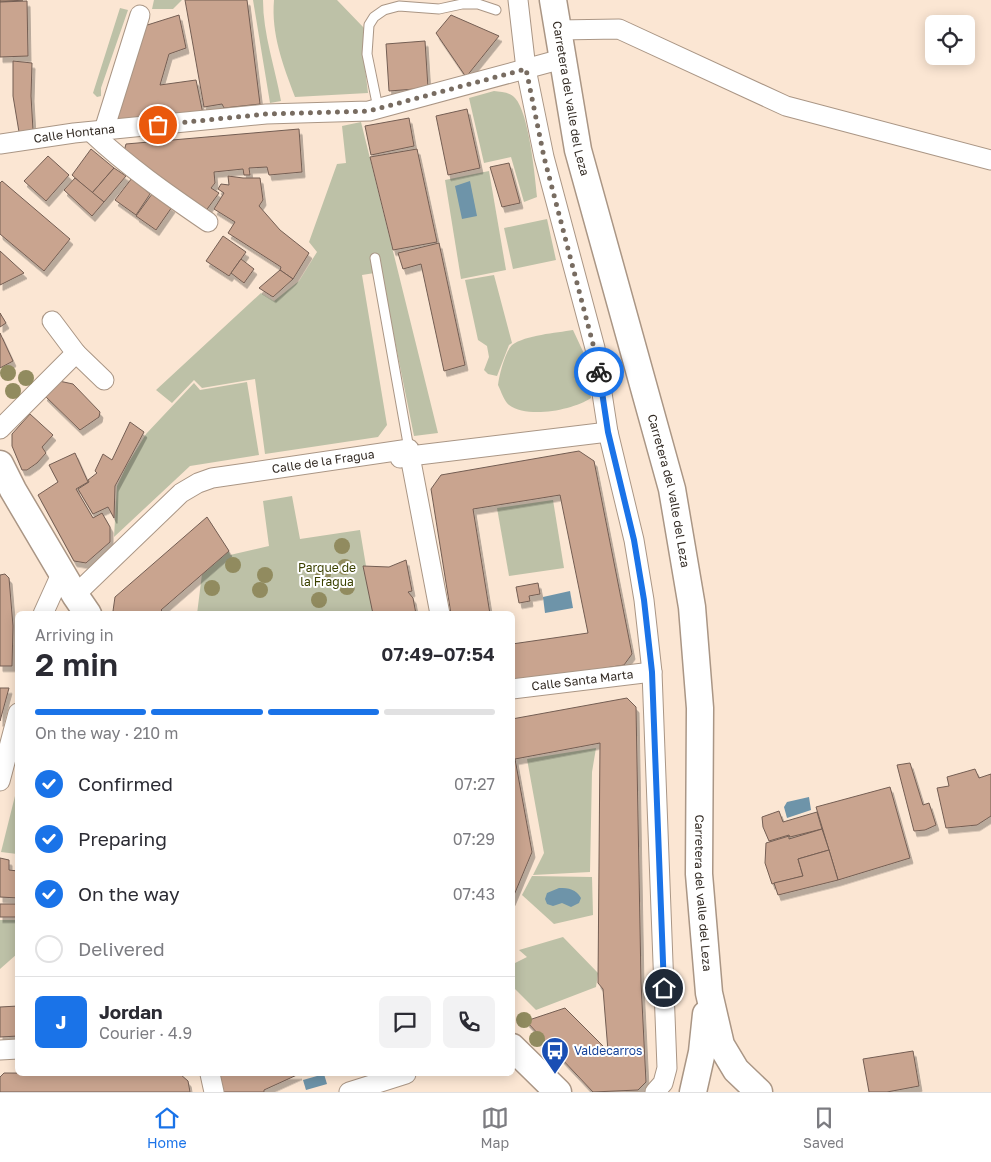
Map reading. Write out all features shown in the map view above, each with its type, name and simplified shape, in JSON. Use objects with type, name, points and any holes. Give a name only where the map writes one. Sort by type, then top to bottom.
[{"type":"main road","name":"Carretera del valle del Leza","points":[[554,0],[578,150],[672,489],[692,607],[700,708],[699,874],[709,993]]},
{"type":"main road","points":[[0,464],[13,490],[81,604]]},
{"type":"main road","points":[[693,1092],[702,1052],[709,993]]},
{"type":"main road","points":[[709,993],[720,1045],[736,1070],[759,1092]]},
{"type":"main road","points":[[515,1050],[558,1092]]},
{"type":"street","points":[[518,0],[526,69],[544,157],[594,348],[608,432],[634,540],[644,600],[652,672],[667,1068],[664,1083],[655,1092]]},
{"type":"street","points":[[140,16],[97,131],[108,148],[155,186],[208,222]]},
{"type":"street","points":[[558,30],[619,29],[786,106],[991,160]]},
{"type":"street","name":"Calle Hontana","points":[[0,144],[97,131],[266,114],[369,111],[562,59]]},
{"type":"street","points":[[52,321],[76,353],[104,380]]},
{"type":"street","points":[[0,429],[76,353]]},
{"type":"street","points":[[81,604],[188,503],[206,491],[410,452],[608,432]]},
{"type":"street","points":[[410,452],[439,611]]},
{"type":"street","points":[[44,611],[62,572]]},
{"type":"street","name":"Calle Santa Marta","points":[[515,689],[652,672]]},
{"type":"street","points":[[0,781],[15,724]]},
{"type":"street","points":[[0,1050],[15,1050]]},
{"type":"street","points":[[210,1076],[214,1092]]},
{"type":"street","points":[[348,1092],[400,1076]]},
{"type":"lane","points":[[378,108],[367,54],[369,25],[374,17],[384,10],[400,6],[439,9],[462,4],[478,4],[496,10]]},
{"type":"lane","points":[[375,258],[410,452]]},
{"type":"green space","points":[[154,0],[182,0],[173,9],[152,9]]},
{"type":"green space","points":[[253,0],[263,0],[267,38],[281,101],[270,103]]},
{"type":"green space","points":[[274,0],[337,0],[364,28],[363,51],[368,93],[295,97],[282,61],[276,37]]},
{"type":"green space","points":[[120,8],[128,10],[101,88],[101,96],[97,97],[93,93]]},
{"type":"green space","points":[[494,91],[511,95],[515,98],[520,106],[528,130],[537,197],[524,202],[511,157],[484,163],[469,98]]},
{"type":"green space","points":[[361,122],[438,433],[414,436],[381,272],[362,275],[387,425],[378,437],[265,454],[255,379],[202,388],[194,380],[172,403],[156,390],[261,293],[274,301],[299,281],[317,252],[309,242],[337,164],[346,163],[342,126]]},
{"type":"green space","points":[[489,171],[506,270],[461,279],[445,180]]},
{"type":"green space","points":[[547,219],[556,260],[513,269],[504,228]]},
{"type":"green space","points":[[494,275],[512,343],[509,345],[497,376],[488,374],[484,370],[489,357],[487,346],[478,340],[465,280]]},
{"type":"green space","points":[[573,330],[587,360],[591,398],[562,409],[539,412],[527,412],[509,405],[498,385],[509,348],[525,339]]},
{"type":"green space","points":[[247,382],[259,455],[190,466],[114,537],[117,486],[146,434],[194,383],[200,390]]},
{"type":"green space","name":"Parque de la Fragua","points":[[292,496],[300,539],[360,530],[374,611],[197,611],[202,574],[229,551],[230,555],[269,546],[263,501]]},
{"type":"green space","points":[[553,500],[564,568],[509,576],[497,508]]},
{"type":"green space","points":[[596,748],[592,772],[590,872],[533,875],[544,853],[527,759]]},
{"type":"green space","points":[[15,796],[15,854],[1,852]]},
{"type":"green space","points":[[532,876],[592,877],[593,915],[554,924],[522,895]]},
{"type":"green space","points":[[0,920],[15,920],[15,956],[0,969]]},
{"type":"green space","points":[[563,937],[598,973],[596,987],[536,1010],[515,989],[515,963],[527,957],[519,950]]},
{"type":"water","points":[[470,181],[477,216],[462,219],[455,186]]},
{"type":"water","points":[[570,591],[573,608],[545,613],[543,597]]},
{"type":"water","points":[[809,797],[811,810],[787,818],[784,807],[787,802]]},
{"type":"water","points":[[559,888],[569,889],[577,893],[581,898],[579,903],[571,907],[562,903],[553,906],[547,904],[545,899],[547,893]]},
{"type":"water","points":[[325,1076],[327,1084],[306,1090],[303,1080]]},
{"type":"building","points":[[0,0],[23,0],[0,2]]},
{"type":"building","points":[[185,0],[247,0],[260,104],[224,108],[222,104],[204,107]]},
{"type":"building","points":[[27,1],[28,56],[0,57],[0,2]]},
{"type":"building","points":[[179,15],[186,48],[169,54],[160,85],[196,80],[203,114],[122,123],[114,112],[141,27]]},
{"type":"building","points":[[451,15],[499,36],[466,77],[436,33]]},
{"type":"building","points":[[425,41],[428,88],[389,91],[386,44]]},
{"type":"building","points":[[13,61],[32,63],[33,130],[19,132],[13,96]]},
{"type":"building","points":[[467,109],[480,168],[448,175],[436,116]]},
{"type":"building","points":[[409,118],[414,146],[371,155],[365,126]]},
{"type":"building","points":[[299,129],[302,172],[269,175],[267,167],[249,168],[250,175],[244,175],[243,169],[214,172],[215,183],[211,188],[219,193],[205,212],[123,155],[126,144]]},
{"type":"building","points":[[91,149],[114,168],[92,193],[72,175]]},
{"type":"building","points":[[417,149],[437,242],[393,250],[370,157]]},
{"type":"building","points":[[48,156],[69,175],[46,201],[24,181]]},
{"type":"building","points":[[509,163],[520,203],[502,207],[490,167]]},
{"type":"building","points":[[114,168],[126,176],[104,202],[92,193]]},
{"type":"building","points":[[228,176],[260,178],[263,200],[259,206],[280,230],[309,253],[293,279],[280,270],[281,267],[228,233],[235,222],[214,209],[224,193],[218,189],[221,184],[229,185]]},
{"type":"building","points":[[75,178],[104,202],[92,216],[64,190]]},
{"type":"building","points":[[132,178],[150,194],[136,215],[115,200]]},
{"type":"building","points":[[2,181],[70,239],[44,271],[0,234],[0,183]]},
{"type":"building","points":[[152,194],[172,207],[156,230],[136,216]]},
{"type":"building","points":[[223,236],[246,252],[229,276],[206,261]]},
{"type":"building","points":[[439,243],[465,365],[444,371],[421,264],[403,269],[398,253]]},
{"type":"building","points":[[0,251],[24,273],[0,285]]},
{"type":"building","points":[[241,259],[254,269],[244,283],[231,273]]},
{"type":"building","points":[[280,270],[293,279],[273,297],[259,288]]},
{"type":"building","points":[[0,313],[6,323],[0,327]]},
{"type":"building","points":[[0,333],[13,361],[0,368]]},
{"type":"building","points":[[59,381],[73,384],[100,412],[99,417],[80,430],[44,395]]},
{"type":"building","points":[[30,414],[53,435],[42,447],[46,453],[37,463],[27,470],[22,470],[12,446],[12,434]]},
{"type":"building","points":[[130,422],[144,432],[115,486],[114,518],[108,507],[93,514],[78,489],[89,482],[88,480],[97,473],[95,471],[103,454],[112,460]]},
{"type":"building","points":[[579,451],[594,461],[632,654],[624,665],[515,683],[515,644],[588,633],[560,495],[473,509],[490,611],[451,611],[431,489],[441,475]]},
{"type":"building","points":[[75,453],[88,482],[76,489],[93,518],[102,513],[110,527],[110,542],[86,563],[74,561],[38,495],[58,482],[49,465]]},
{"type":"building","points":[[207,517],[229,551],[162,611],[113,611],[115,597]]},
{"type":"building","points":[[406,560],[412,591],[408,592],[413,598],[415,611],[372,611],[363,566],[389,567]]},
{"type":"building","points":[[5,574],[9,578],[13,626],[12,666],[0,666],[0,575]]},
{"type":"building","points":[[538,583],[540,594],[529,596],[530,601],[519,603],[516,587]]},
{"type":"building","points":[[0,688],[9,688],[0,721]]},
{"type":"building","points":[[627,698],[636,707],[641,982],[646,1082],[638,1090],[593,1092],[526,1021],[565,1008],[608,1051],[603,989],[598,983],[600,743],[515,759],[515,718]]},
{"type":"building","points":[[515,759],[532,852],[515,893]]},
{"type":"building","points":[[910,763],[923,805],[929,803],[936,825],[925,830],[914,831],[897,765]]},
{"type":"building","points":[[975,769],[979,778],[991,774],[991,816],[977,825],[946,828],[937,788],[949,786],[947,777]]},
{"type":"building","points":[[890,787],[910,858],[838,880],[816,807]]},
{"type":"building","points":[[779,811],[783,822],[817,812],[822,829],[769,841],[763,827],[762,817]]},
{"type":"building","points":[[822,829],[829,850],[798,859],[803,876],[772,884],[765,863],[766,843],[789,836],[789,839]]},
{"type":"building","points":[[829,850],[838,880],[778,895],[774,883],[803,876],[798,859]]},
{"type":"building","points":[[0,858],[9,860],[9,870],[15,871],[15,898],[0,897]]},
{"type":"building","points":[[0,904],[15,904],[15,917],[0,917]]},
{"type":"building","points":[[15,1006],[15,1036],[0,1037],[0,1007]]},
{"type":"building","points":[[913,1051],[919,1086],[887,1092],[869,1092],[863,1059]]},
{"type":"building","points":[[4,1073],[15,1073],[15,1076],[182,1076],[188,1081],[190,1092],[0,1092],[0,1077]]},
{"type":"building","points":[[216,1076],[295,1076],[264,1090],[264,1092],[220,1092]]},
{"type":"way so far","points":[[158,125],[266,114],[369,111],[526,69],[544,157],[599,372]]},
{"type":"place","name":"Valdecarros","points":[[555,1075]]},
{"type":"route","points":[[599,372],[608,432],[634,540],[644,600],[652,672],[664,988]]}]
